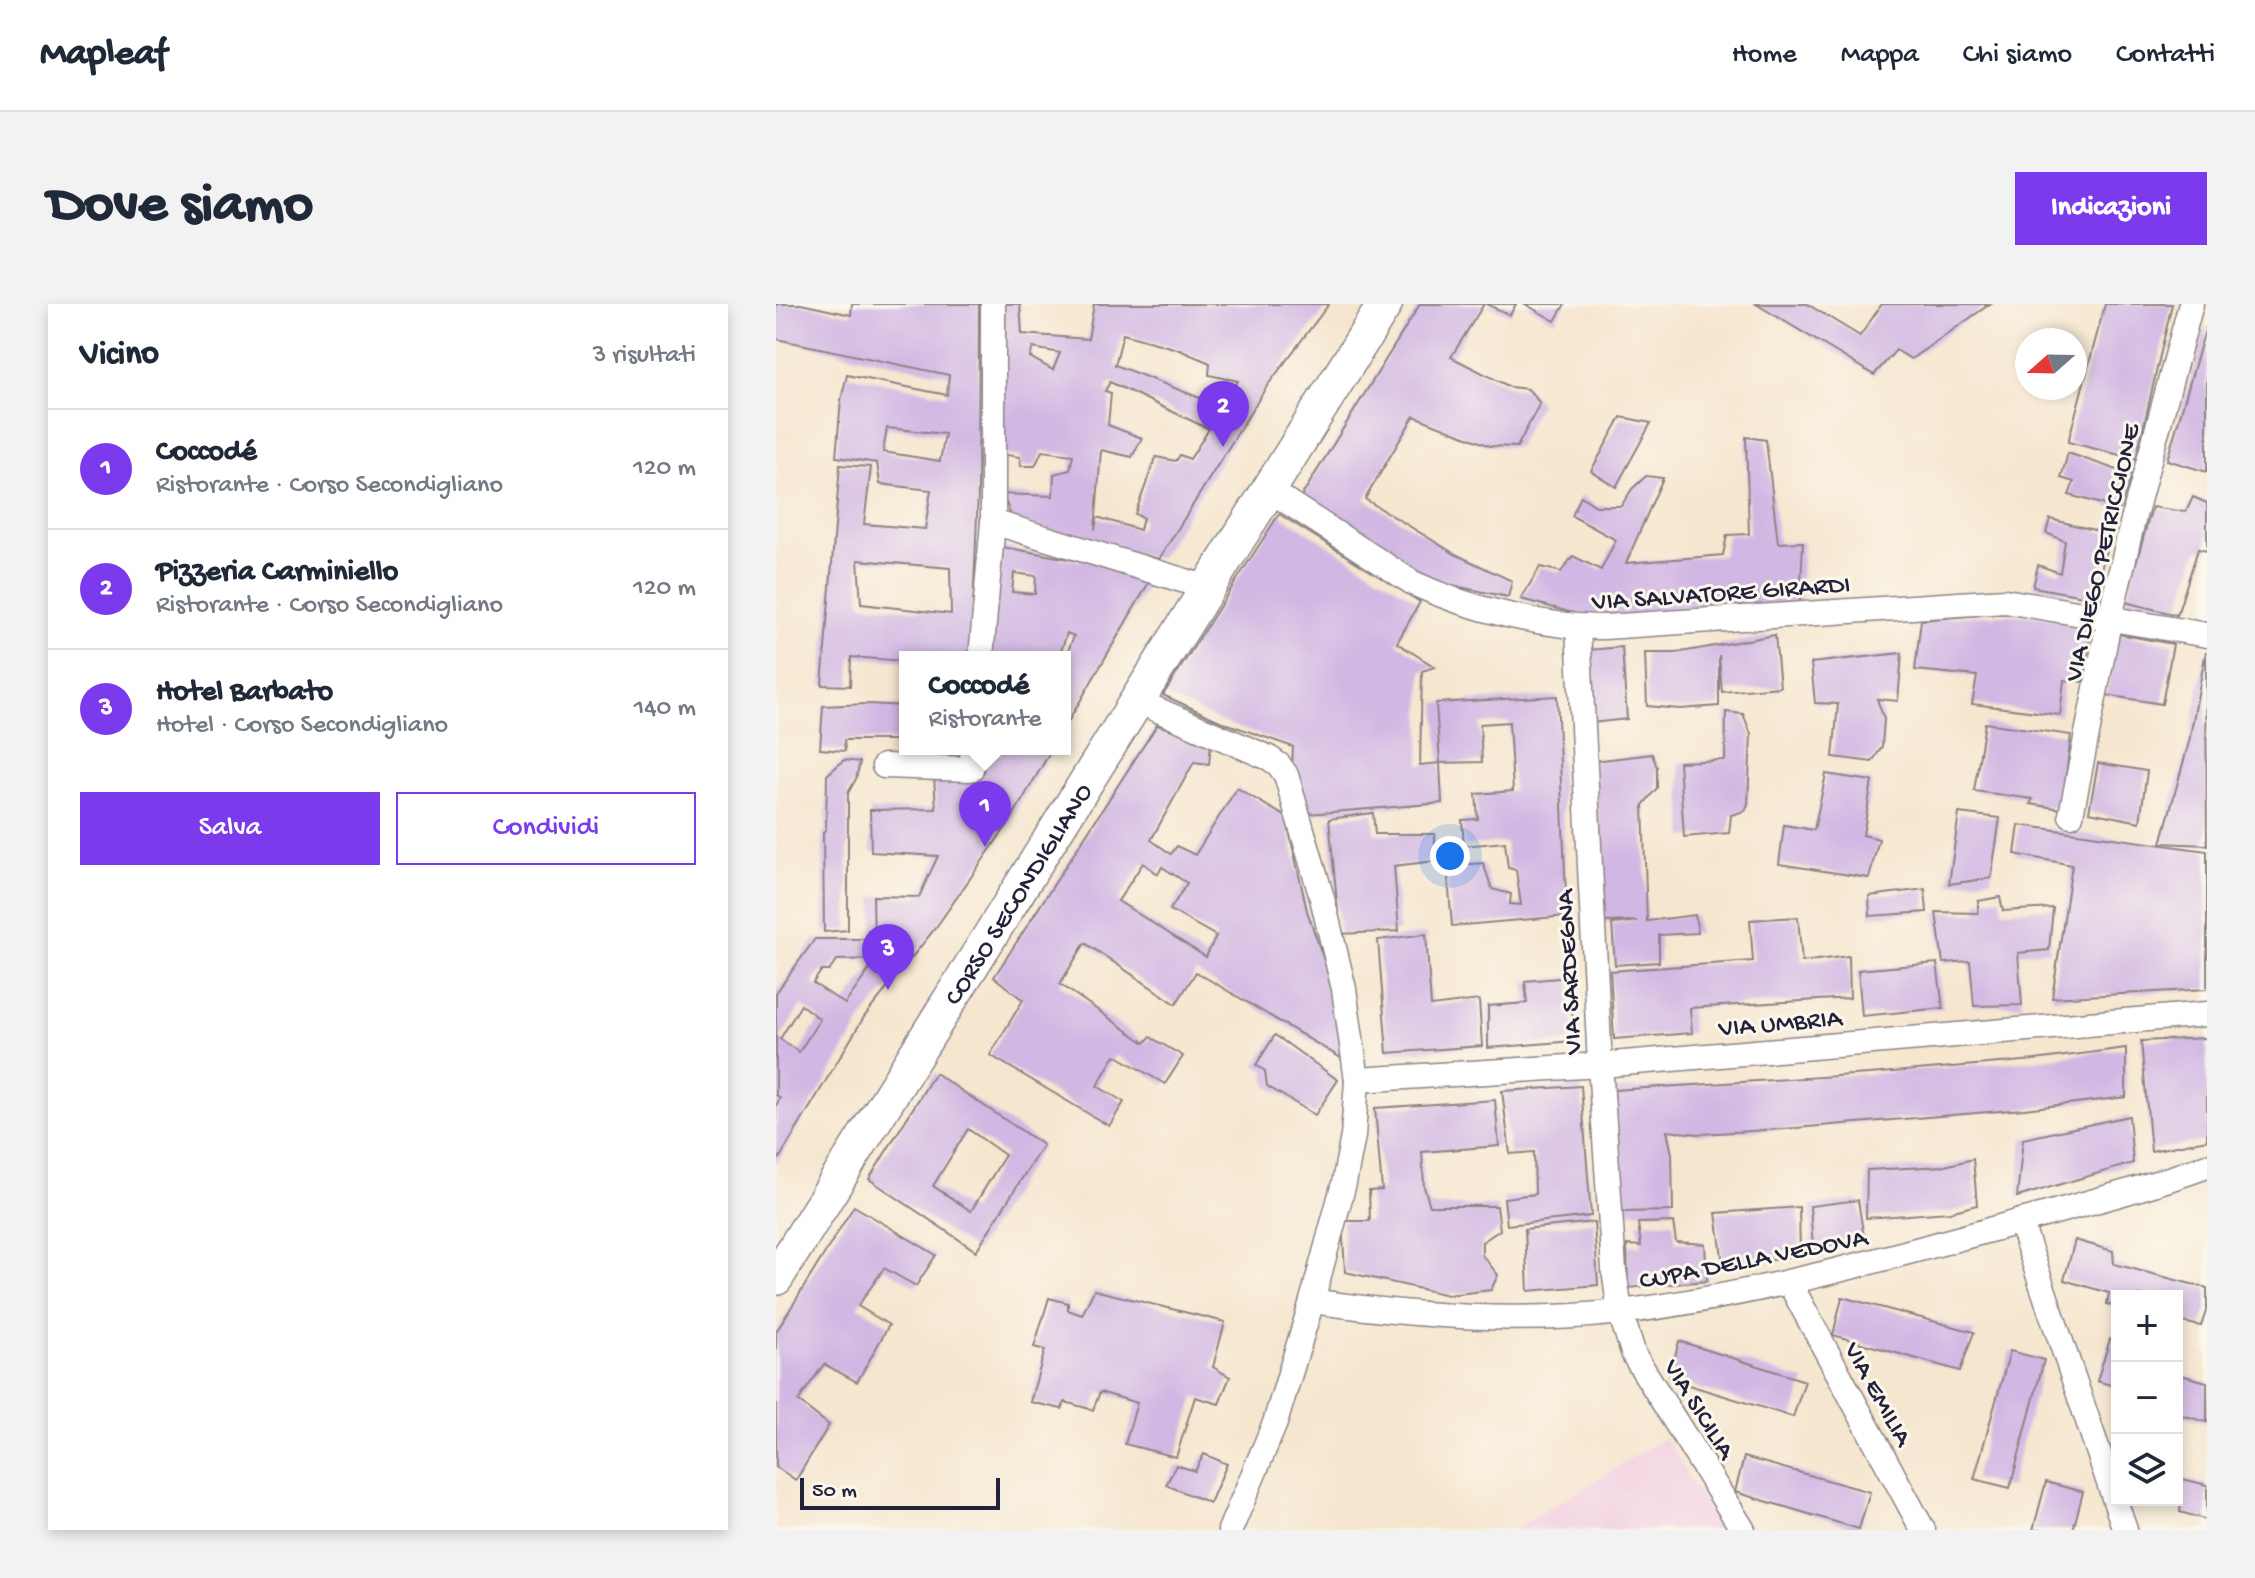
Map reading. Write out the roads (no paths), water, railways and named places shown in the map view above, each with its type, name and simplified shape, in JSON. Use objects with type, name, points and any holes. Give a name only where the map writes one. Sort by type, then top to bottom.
[{"type":"main road","name":"CORSO SECONDIGLIANO","points":[[776,1278],[1383,304]]},
{"type":"street","points":[[982,651],[993,522],[993,304]]},
{"type":"street","name":"VIA DIEGO PETRICCIONE","points":[[2071,815],[2110,617],[2191,304]]},
{"type":"street","name":"VIA SALVATORE GIRARDI","points":[[1269,490],[1413,583],[1435,593],[1554,625],[1578,628],[2005,601],[2207,635]]},
{"type":"street","points":[[993,522],[1208,588]]},
{"type":"street","name":"VIA SARDEGNA","points":[[1578,628],[1600,1065],[1614,1270],[1620,1312]]},
{"type":"street","points":[[1137,701],[1269,758],[1286,775],[1322,898],[1344,989],[1357,1080],[1353,1136],[1344,1183],[1312,1301],[1275,1423],[1230,1530]]},
{"type":"street","points":[[884,766],[971,769],[972,755]]},
{"type":"street","name":"VIA UMBRIA","points":[[1357,1080],[1600,1065],[2207,1014]]},
{"type":"street","name":"CUPA DELLA VEDOVA","points":[[1312,1301],[1415,1314],[1538,1318],[1620,1312],[1852,1268],[2202,1170]]},
{"type":"street","points":[[2020,1221],[2125,1530]]},
{"type":"street","name":"VIA EMILIA","points":[[1789,1282],[1923,1530]]},
{"type":"street","name":"VIA SICILIA","points":[[1620,1312],[1634,1355],[1743,1530]]},
{"type":"place","name":"Pizzeria Carminiello","points":[[1223,447]]},
{"type":"place","name":"Coccodé","points":[[985,847]]},
{"type":"place","name":"Hotel Barbato","points":[[888,990]]}]
